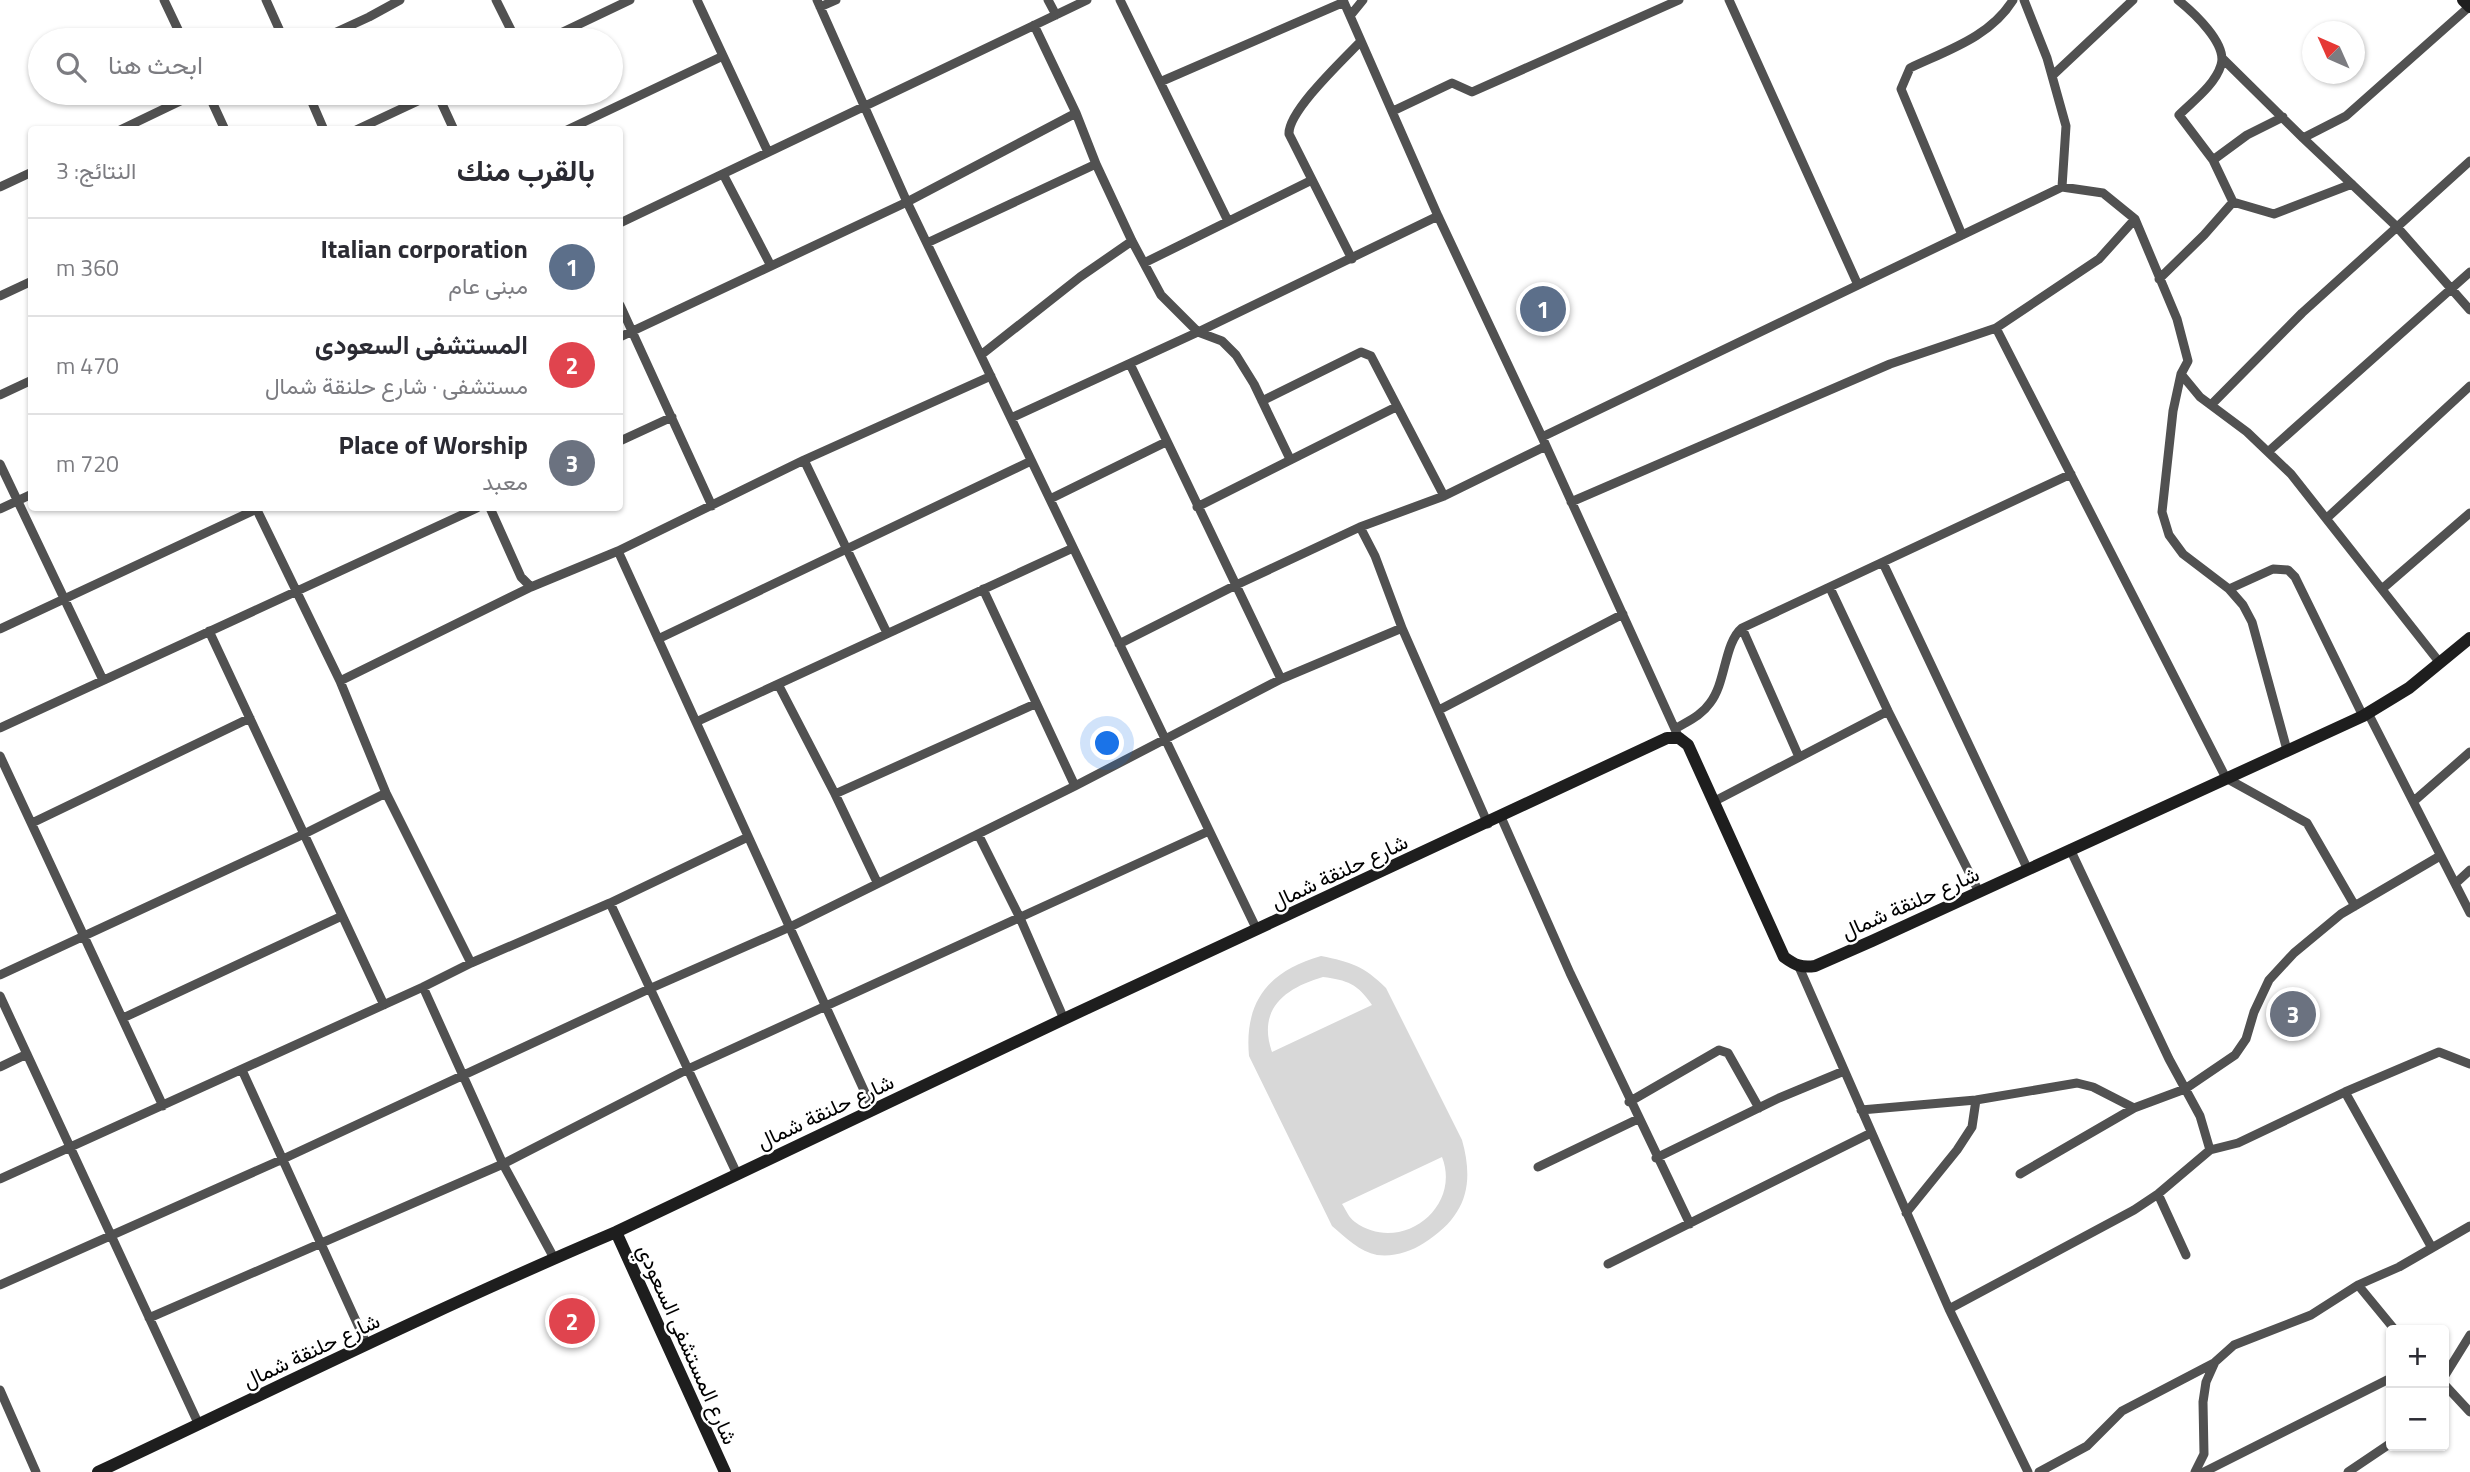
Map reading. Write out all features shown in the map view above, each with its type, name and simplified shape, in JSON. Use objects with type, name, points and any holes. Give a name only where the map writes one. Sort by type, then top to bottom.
[{"type":"street","points":[[164,0],[177,28]]},
{"type":"street","points":[[266,0],[279,28]]},
{"type":"street","points":[[346,28],[400,0]]},
{"type":"street","points":[[496,0],[510,28]]},
{"type":"street","points":[[572,28],[630,0]]},
{"type":"street","points":[[697,0],[768,152]]},
{"type":"street","points":[[836,0],[819,4],[907,202],[1257,930]]},
{"type":"street","points":[[1048,0],[1056,15]]},
{"type":"street","points":[[623,222],[1087,0]]},
{"type":"street","points":[[1120,0],[1228,221]]},
{"type":"street","points":[[1350,16],[1363,0]]},
{"type":"street","points":[[1393,111],[1452,83],[1472,92],[1679,0]]},
{"type":"street","points":[[1729,0],[1858,285]]},
{"type":"street","points":[[1962,234],[1901,89],[1910,68],[1980,35],[2014,0]]},
{"type":"street","points":[[2024,0],[2048,58],[2066,126],[2062,187]]},
{"type":"street","points":[[2052,76],[2133,0]]},
{"type":"street","points":[[2178,0],[2192,11],[2210,33],[2222,58],[2221,66],[2212,82],[2179,116],[2213,160],[2233,202],[2274,214],[2352,184]]},
{"type":"street","points":[[2303,138],[2346,116],[2470,7],[2463,0]]},
{"type":"street","points":[[1160,82],[1343,1],[1438,216],[1677,733],[1688,746],[1784,957],[1799,967],[1949,1309],[2028,1472]]},
{"type":"street","points":[[1034,25],[1132,241],[1161,295],[1198,332],[1222,341],[1236,355],[1290,459]]},
{"type":"street","points":[[1352,259],[1289,134],[1288,126],[1298,109],[1362,41]]},
{"type":"street","points":[[623,103],[723,56]]},
{"type":"street","points":[[2222,58],[2397,227],[2470,310]]},
{"type":"street","points":[[128,126],[172,105]]},
{"type":"street","points":[[214,105],[223,126]]},
{"type":"street","points":[[313,105],[322,126]]},
{"type":"street","points":[[365,126],[410,105]]},
{"type":"street","points":[[442,105],[452,126]]},
{"type":"street","points":[[575,126],[620,105]]},
{"type":"street","points":[[623,336],[907,202],[1076,113]]},
{"type":"street","points":[[2213,160],[2247,135],[2283,117]]},
{"type":"street","points":[[2211,405],[2302,313],[2470,161]]},
{"type":"street","points":[[927,243],[1096,164]]},
{"type":"street","points":[[0,187],[28,174]]},
{"type":"street","points":[[723,174],[771,266]]},
{"type":"street","points":[[1144,264],[1312,180]]},
{"type":"street","points":[[1119,644],[1360,527],[1444,496],[1544,442],[1858,285],[2062,187],[2103,193],[2134,219],[2177,319],[2188,360],[2181,374],[2173,411],[2162,512],[2169,535],[2183,554],[2229,589],[2243,605],[2252,622],[2287,750]]},
{"type":"street","points":[[2159,279],[2233,202]]},
{"type":"street","points":[[1011,418],[1198,332],[1438,216]]},
{"type":"street","points":[[1571,502],[1890,364],[1996,328],[2099,258],[2134,219]]},
{"type":"street","points":[[981,355],[1080,276],[1132,241]]},
{"type":"street","points":[[2269,451],[2470,272]]},
{"type":"street","points":[[0,296],[28,283]]},
{"type":"street","points":[[623,312],[712,506]]},
{"type":"street","points":[[1996,328],[2226,778],[2307,823],[2355,905]]},
{"type":"street","points":[[1262,401],[1361,352],[1371,356],[1444,496]]},
{"type":"street","points":[[1130,364],[1281,680]]},
{"type":"street","points":[[2181,374],[2200,397],[2269,451],[2327,518],[2440,663]]},
{"type":"street","points":[[340,681],[531,587],[618,551],[804,460],[991,376]]},
{"type":"street","points":[[0,395],[28,382]]},
{"type":"street","points":[[2327,518],[2470,386]]},
{"type":"street","points":[[1197,507],[1396,407]]},
{"type":"street","points":[[623,440],[672,417]]},
{"type":"street","points":[[1050,499],[1167,442]]},
{"type":"street","points":[[804,460],[887,633]]},
{"type":"street","points":[[658,639],[1031,461]]},
{"type":"street","points":[[0,464],[103,680]]},
{"type":"street","points":[[1677,733],[1712,702],[1735,636],[1742,628],[2071,474]]},
{"type":"street","points":[[0,509],[28,496]]},
{"type":"street","points":[[0,629],[251,511]]},
{"type":"street","points":[[258,511],[340,681],[386,793],[471,963]]},
{"type":"street","points":[[0,728],[470,511]]},
{"type":"street","points":[[491,511],[521,577],[531,587]]},
{"type":"street","points":[[2382,589],[2470,513]]},
{"type":"street","points":[[1360,527],[1375,556],[1402,628],[1488,824]]},
{"type":"street","points":[[696,722],[1073,548]]},
{"type":"street","points":[[618,551],[873,1110]]},
{"type":"street","points":[[1883,563],[2028,870]]},
{"type":"street","points":[[2229,589],[2273,569],[2288,570],[2295,578],[2365,714],[2414,801],[2470,913]]},
{"type":"street","points":[[1830,588],[1979,892]]},
{"type":"street","points":[[983,589],[1075,786]]},
{"type":"street","points":[[1439,710],[1623,614]]},
{"type":"street","points":[[0,1285],[790,927],[1075,786],[1281,680],[1402,628]]},
{"type":"street","points":[[1742,628],[1799,757]]},
{"type":"street","points":[[209,631],[384,1005]]},
{"type":"street","name":"شارع حلنقة شمال","points":[[1799,967],[1815,966],[2365,714],[2388,702],[2470,638]]},
{"type":"street","points":[[779,686],[877,882]]},
{"type":"street","points":[[835,794],[1035,704]]},
{"type":"street","points":[[1713,802],[1888,711]]},
{"type":"street","points":[[32,823],[250,718]]},
{"type":"street","name":"شارع حلنقة شمال","points":[[98,1472],[554,1258],[616,1232],[1339,890],[1488,824],[1677,733]]},
{"type":"street","points":[[2414,801],[2470,752]]},
{"type":"street","points":[[0,756],[163,1105]]},
{"type":"street","points":[[0,975],[304,834],[386,793]]},
{"type":"street","points":[[1501,817],[1629,1102],[1690,1224]]},
{"type":"street","points":[[149,1318],[503,1164],[688,1069],[1209,831]]},
{"type":"street","points":[[978,834],[1020,918],[1064,1019]]},
{"type":"street","points":[[0,1179],[471,963],[610,903],[748,837]]},
{"type":"street","points":[[2070,849],[2200,1116],[2210,1150]]},
{"type":"street","points":[[2020,1174],[2134,1108],[2185,1089],[2235,1055],[2246,1039],[2254,1012],[2269,980],[2294,953],[2355,905],[2440,856]]},
{"type":"street","points":[[2456,883],[2470,870]]},
{"type":"street","points":[[610,903],[737,1174]]},
{"type":"street","points":[[122,1018],[342,916]]},
{"type":"street","points":[[423,987],[503,1164],[554,1258]]},
{"type":"street","points":[[0,996],[199,1425]]},
{"type":"street","points":[[1629,1102],[1719,1050],[1728,1053],[1759,1108]]},
{"type":"street","points":[[1949,1309],[2064,1249],[2158,1194],[2210,1150],[2238,1143],[2439,1052],[2470,1064]]},
{"type":"street","points":[[0,1067],[27,1054]]},
{"type":"street","points":[[242,1070],[367,1345]]},
{"type":"street","points":[[1656,1158],[1759,1108],[1844,1071]]},
{"type":"street","points":[[1861,1110],[1976,1100],[2077,1083],[2093,1087],[2134,1108]]},
{"type":"street","points":[[2346,1092],[2432,1248]]},
{"type":"street","points":[[1906,1213],[1957,1150],[1972,1126],[1976,1100]]},
{"type":"street","points":[[1538,1167],[1638,1119]]},
{"type":"street","points":[[1608,1264],[1871,1133]]},
{"type":"street","points":[[2158,1194],[2186,1255]]},
{"type":"street","points":[[2039,1472],[2087,1446],[2122,1410],[2215,1362],[2234,1345],[2311,1315],[2358,1285],[2399,1267],[2470,1226]]},
{"type":"street","name":"شارع المستشفى السعودي","points":[[616,1232],[725,1472]]},
{"type":"street","points":[[2358,1285],[2391,1325]]},
{"type":"street","points":[[2449,1369],[2470,1335]]},
{"type":"street","points":[[2194,1472],[2204,1454],[2203,1402],[2206,1382],[2215,1362]]},
{"type":"street","points":[[2204,1472],[2386,1381]]},
{"type":"street","points":[[2448,1388],[2470,1412]]},
{"type":"street","points":[[0,1390],[4,1411],[36,1472]]},
{"type":"street","points":[[2348,1472],[2386,1448]]},
{"type":"shaded area","points":[[1321,956],[1349,963],[1364,970],[1386,988],[1462,1140],[1467,1172],[1463,1199],[1449,1222],[1438,1233],[1407,1251],[1377,1255],[1365,1251],[1332,1226],[1249,1056],[1251,1019],[1256,1004],[1274,980],[1303,962]],"holes":[[[1323,977],[1351,984],[1362,992],[1372,1005],[1272,1052],[1268,1024],[1278,1002],[1297,987]],[[1442,1157],[1446,1176],[1443,1193],[1435,1209],[1423,1221],[1408,1229],[1390,1233],[1372,1231],[1353,1220],[1342,1204]]]},
{"type":"place","name":"Italian corporation","points":[[1543,309]]},
{"type":"place","name":"Place of Worship","points":[[2293,1014]]},
{"type":"place","name":"المستشفى السعودى","points":[[572,1321]]}]
